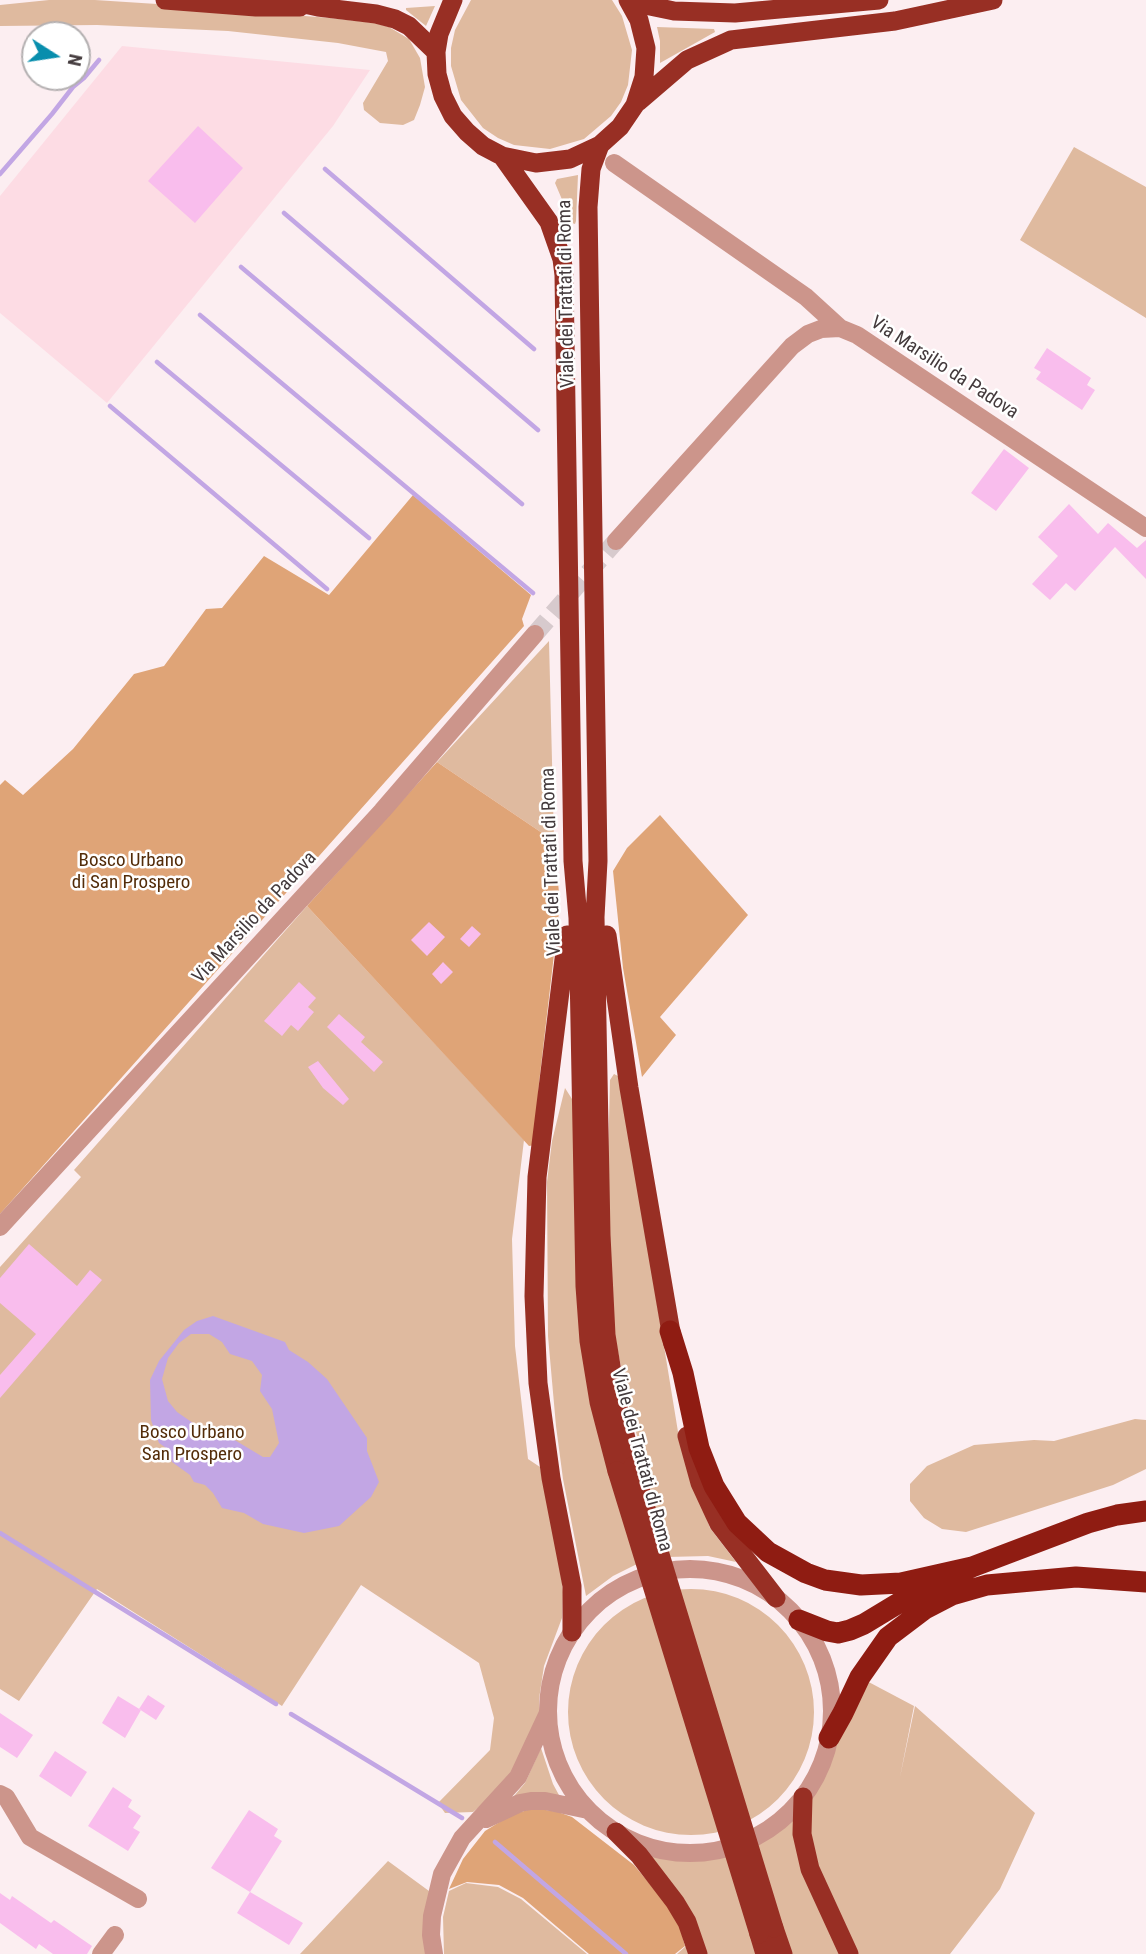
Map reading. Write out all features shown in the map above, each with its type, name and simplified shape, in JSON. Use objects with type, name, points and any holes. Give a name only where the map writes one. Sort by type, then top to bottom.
[{"type":"highway","points":[[165,0],[256,7],[318,7],[376,13],[409,26],[436,52]]},
{"type":"highway","points":[[286,0],[318,7]]},
{"type":"highway","points":[[453,0],[439,34],[436,52],[437,74],[443,96],[453,116],[483,146],[502,156],[536,163],[578,156],[600,145],[620,127],[635,105],[687,60],[731,40],[895,20],[993,0]]},
{"type":"highway","points":[[628,0],[639,20],[646,48],[644,77],[635,105]]},
{"type":"highway","points":[[635,0],[674,11],[735,13],[879,0]]},
{"type":"highway","name":"Viale dei Trattati di Roma","points":[[600,145],[591,169],[588,207],[598,860],[595,918],[603,1301],[625,1469]]},
{"type":"highway","name":"Viale dei Trattati di Roma","points":[[502,156],[549,222],[557,242],[564,275],[573,861],[578,918],[587,1321],[599,1402],[625,1469],[767,1931],[783,1954]]},
{"type":"highway","points":[[598,860],[610,965],[689,1444],[700,1483],[719,1524],[776,1598]]},
{"type":"highway","points":[[572,1632],[572,1586],[551,1478],[541,1406],[534,1296],[537,1177],[565,964],[573,861]]},
{"type":"highway","points":[[670,1331],[683,1373],[699,1448],[714,1486],[737,1523],[768,1552],[816,1577],[861,1585],[901,1583],[972,1567]]},
{"type":"highway","points":[[799,1620],[827,1631],[838,1633],[850,1630],[912,1595],[972,1567],[1088,1523],[1146,1511]]},
{"type":"highway","points":[[829,1738],[860,1677],[888,1637],[925,1609],[953,1595],[987,1585],[1076,1577],[1146,1582]]},
{"type":"highway","points":[[803,1797],[802,1833],[810,1869],[849,1954]]},
{"type":"highway","points":[[616,1832],[639,1855],[675,1902],[687,1922],[698,1954]]},
{"type":"highway","name":"Viale dei Trattati di Roma","points":[[765,1954],[767,1931]]},
{"type":"street","points":[[614,163],[806,297],[840,328]]},
{"type":"street","name":"Via Marsilio da Padova","points":[[616,541],[792,346],[808,334],[821,329],[840,328],[856,335],[1146,528]]},
{"type":"street","name":"Via Marsilio da Padova","points":[[0,1227],[382,811],[535,634]]},
{"type":"street","name":"Viale dei Trattati di Roma","points":[[696,1569],[725,1573],[752,1583],[776,1598],[799,1620],[816,1647],[827,1676],[831,1707],[829,1738],[819,1769],[803,1797],[782,1818],[758,1835],[716,1850],[686,1853],[657,1849],[616,1832],[589,1810],[567,1781],[553,1748],[548,1712],[552,1678],[572,1632],[591,1609],[614,1591],[639,1578],[667,1571],[696,1569]]},
{"type":"street","points":[[435,1954],[431,1935],[432,1916],[442,1874],[462,1838],[518,1777],[548,1712]]},
{"type":"street","points":[[0,1794],[6,1797],[30,1837],[138,1899]]},
{"type":"street","points":[[476,1824],[506,1809],[531,1801],[545,1801],[589,1810]]},
{"type":"street","points":[[101,1954],[115,1935]]},
{"type":"shaded area","points":[[122,46],[370,70],[333,126],[107,403],[0,313],[0,196],[85,91],[91,91],[91,84]]},
{"type":"shaded area","points":[[213,1316],[285,1342],[289,1350],[327,1379],[367,1438],[367,1451],[379,1482],[371,1497],[339,1526],[304,1533],[263,1524],[244,1513],[222,1508],[205,1485],[194,1482],[190,1475],[172,1462],[169,1450],[159,1443],[151,1420],[150,1380],[159,1361],[184,1330],[197,1321]],"holes":[[[191,1334],[209,1334],[222,1342],[230,1354],[252,1361],[262,1375],[260,1391],[272,1409],[279,1443],[270,1457],[263,1457],[223,1433],[193,1423],[177,1412],[168,1401],[162,1379],[168,1358],[179,1343]]]},
{"type":"green space","points":[[49,0],[95,0],[375,23],[389,27],[409,39],[420,58],[425,87],[414,120],[403,125],[380,123],[364,110],[363,103],[388,61],[386,52],[338,43],[228,31],[91,25],[91,21],[21,21],[21,26],[0,26],[0,5]]},
{"type":"green space","points":[[471,0],[612,0],[622,16],[632,50],[628,85],[611,116],[584,139],[550,149],[514,145],[483,128],[461,100],[451,66],[455,30]]},
{"type":"green space","points":[[435,6],[426,26],[406,10],[406,8]]},
{"type":"green space","points":[[657,27],[714,29],[715,32],[660,63]]},
{"type":"green space","points":[[1074,147],[1146,187],[1146,318],[1020,240]]},
{"type":"green space","points":[[578,175],[575,224],[572,223],[555,183],[557,179]]},
{"type":"green space","name":"Bosco Urbano di San Prospero","points":[[413,495],[531,595],[522,619],[524,626],[0,1214],[0,785],[5,780],[23,795],[73,749],[134,674],[164,666],[206,609],[222,608],[264,556],[329,595]]},
{"type":"green space","points":[[549,641],[554,841],[437,762]]},
{"type":"green space","points":[[437,762],[554,841],[560,903],[539,1083],[535,1145],[529,1146],[307,906]]},
{"type":"green space","points":[[660,815],[748,915],[660,1017],[676,1035],[642,1077],[623,968],[613,871],[627,848]]},
{"type":"green space","name":"Bosco Urbano San Prospero","points":[[307,906],[524,1140],[512,1239],[515,1346],[528,1459],[540,1467],[560,1563],[562,1618],[544,1666],[539,1713],[532,1744],[501,1789],[473,1812],[445,1813],[438,1803],[490,1750],[494,1718],[479,1663],[361,1585],[282,1706],[97,1589],[19,1701],[0,1689],[0,1267],[81,1177],[74,1170]]},
{"type":"green space","points":[[614,1074],[620,1077],[680,1444],[710,1528],[736,1562],[708,1556],[667,1557],[635,1565],[613,1576],[586,1596],[563,1479],[556,1426],[548,1336],[547,1182],[552,1141],[565,1088],[572,1099],[632,1488],[648,1475],[629,1407],[615,1337],[611,1290],[608,1162],[610,1080]]},
{"type":"green space","points":[[1135,1419],[1146,1420],[1146,1469],[1113,1485],[966,1532],[942,1529],[924,1518],[910,1501],[910,1484],[927,1466],[974,1445],[1054,1441]]},
{"type":"green space","points":[[679,1589],[703,1589],[727,1594],[749,1603],[778,1625],[805,1665],[812,1688],[812,1736],[805,1759],[778,1799],[749,1821],[727,1830],[703,1835],[679,1835],[655,1830],[633,1821],[613,1807],[596,1790],[582,1770],[573,1748],[568,1724],[568,1700],[573,1676],[582,1654],[596,1634],[613,1617],[633,1603],[655,1594]]},
{"type":"green space","points":[[863,1679],[914,1706],[900,1777],[915,1706],[1035,1813],[1000,1889],[950,1954],[677,1954],[686,1946],[644,1851],[686,1858],[717,1855],[746,1846],[785,1822],[816,1786],[833,1739]]},
{"type":"green space","points":[[541,1748],[560,1797],[509,1802],[525,1783]]},
{"type":"green space","points":[[534,1808],[572,1817],[634,1865],[669,1907],[680,1928],[685,1946],[675,1954],[589,1954],[523,1898],[499,1885],[467,1882],[449,1889],[463,1859],[485,1831],[511,1815]]},
{"type":"green space","points":[[388,1861],[429,1891],[426,1954],[300,1954]]},
{"type":"green space","points":[[466,1883],[498,1887],[521,1899],[587,1954],[444,1954],[443,1917],[449,1891]]},
{"type":"building","points":[[198,126],[243,168],[195,223],[148,181]]},
{"type":"building","points":[[1047,348],[1091,378],[1087,385],[1095,390],[1082,410],[1036,379],[1041,372],[1034,368]]},
{"type":"building","points":[[1004,449],[1029,468],[996,511],[971,493]]},
{"type":"building","points":[[1069,504],[1098,534],[1108,523],[1137,548],[1146,540],[1146,579],[1115,547],[1075,591],[1066,583],[1050,600],[1032,584],[1058,556],[1038,537]]},
{"type":"building","points":[[429,922],[445,937],[427,956],[411,940]]},
{"type":"building","points":[[472,926],[481,934],[469,947],[460,939]]},
{"type":"building","points":[[443,962],[453,972],[441,984],[432,974]]},
{"type":"building","points":[[299,982],[316,998],[308,1007],[314,1012],[298,1031],[291,1025],[282,1036],[264,1021]]},
{"type":"building","points":[[339,1014],[365,1037],[361,1042],[383,1062],[374,1072],[327,1027]]},
{"type":"building","points":[[318,1061],[349,1099],[343,1105],[323,1088],[308,1067]]},
{"type":"building","points":[[29,1244],[77,1286],[90,1270],[102,1280],[0,1398],[0,1375],[36,1334],[0,1303],[0,1278]]},
{"type":"building","points":[[148,1695],[165,1706],[156,1720],[139,1709]]},
{"type":"building","points":[[118,1696],[141,1710],[125,1738],[102,1723]]},
{"type":"building","points":[[0,1713],[33,1735],[17,1758],[0,1747]]},
{"type":"building","points":[[55,1751],[87,1772],[71,1797],[39,1776]]},
{"type":"building","points":[[113,1787],[132,1800],[128,1807],[141,1816],[133,1828],[140,1832],[128,1851],[88,1826]]},
{"type":"building","points":[[249,1810],[278,1829],[274,1836],[282,1841],[250,1892],[211,1868]]},
{"type":"building","points":[[250,1892],[303,1923],[289,1945],[237,1913]]},
{"type":"building","points":[[0,1893],[10,1900],[12,1896],[51,1923],[54,1920],[92,1946],[87,1954],[53,1954],[39,1944],[36,1949],[0,1923]]},
{"type":"waterway","points":[[0,174],[99,60]]},
{"type":"waterway","points":[[325,169],[534,349]]},
{"type":"waterway","points":[[284,213],[538,430]]},
{"type":"waterway","points":[[241,267],[522,504]]},
{"type":"waterway","points":[[200,315],[533,593]]},
{"type":"waterway","points":[[157,362],[369,538]]},
{"type":"waterway","points":[[110,406],[327,589]]},
{"type":"waterway","points":[[0,1533],[276,1704]]},
{"type":"waterway","points":[[291,1714],[462,1818]]},
{"type":"waterway","points":[[495,1842],[626,1954]]},
{"type":"tunnel","points":[[535,634],[616,541]]}]
